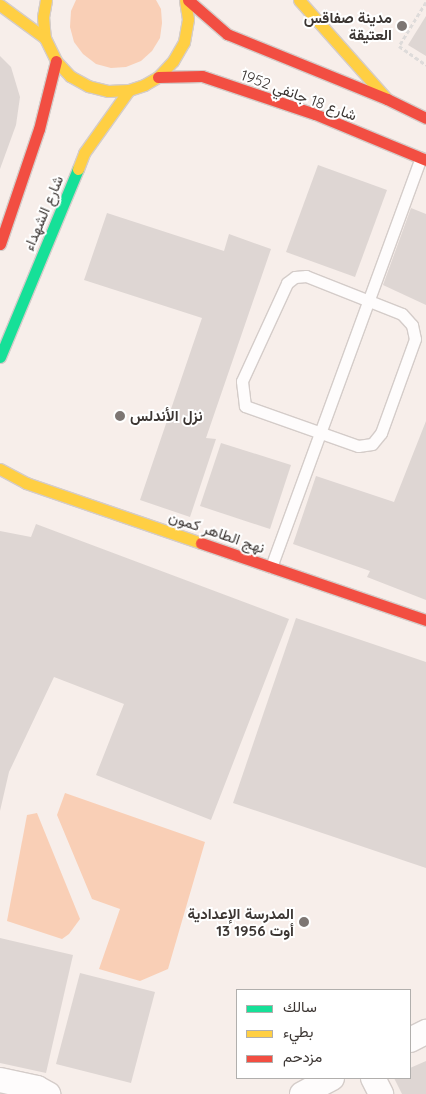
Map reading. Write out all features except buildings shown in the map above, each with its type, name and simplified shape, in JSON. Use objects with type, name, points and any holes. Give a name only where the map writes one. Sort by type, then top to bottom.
[{"type":"main road","points":[[46,0],[43,17],[45,38],[56,61],[70,76],[88,86],[108,91],[129,90],[144,85],[158,77],[174,61],[184,42],[188,19],[186,0]]},
{"type":"main road","name":"شارع 18 جانفي 1952","points":[[186,0],[227,34],[387,99],[426,118]]},
{"type":"main road","points":[[299,0],[387,99]]},
{"type":"main road","points":[[0,5],[45,38]]},
{"type":"main road","name":"شارع الشهداء","points":[[0,244],[39,129],[56,61]]},
{"type":"main road","name":"شارع 18 جانفي 1952","points":[[158,77],[202,76],[315,114],[424,159]]},
{"type":"main road","name":"شارع الشهداء","points":[[0,357],[84,153],[129,90]]},
{"type":"main road","name":"نهج الطاهر كمون","points":[[0,469],[26,483],[426,620]]},
{"type":"street","points":[[411,1040],[426,1032]]},
{"type":"street","points":[[302,1094],[330,1079]]},
{"type":"street","points":[[374,1079],[381,1094]]},
{"type":"street","points":[[0,1080],[36,1088],[48,1094]]},
{"type":"lane","points":[[270,567],[368,301],[424,159]]},
{"type":"lane","points":[[306,276],[368,301],[402,314],[412,325],[415,339],[381,433],[372,444],[358,446],[246,406],[242,381],[287,283],[295,277],[306,276]]},
{"type":"path","points":[[426,2],[399,46],[426,65]]},
{"type":"shaded area","points":[[76,0],[156,0],[161,9],[160,38],[152,51],[141,61],[126,67],[111,68],[96,64],[83,54],[74,42],[70,27],[71,11]]},
{"type":"shaded area","points":[[65,793],[205,842],[168,969],[140,981],[99,969],[120,909],[92,899],[57,815]]},
{"type":"shaded area","points":[[37,813],[80,919],[69,934],[62,939],[7,921],[27,815]]},
{"type":"traffic: fast","points":[[0,357],[78,169]]},
{"type":"traffic: slow","points":[[46,0],[43,17],[45,38],[56,61],[70,76],[88,86],[108,91],[129,90],[144,85],[158,77],[173,61],[184,42],[188,19],[185,0]]},
{"type":"traffic: slow","points":[[299,0],[387,99]]},
{"type":"traffic: slow","points":[[0,5],[45,38]]},
{"type":"traffic: slow","points":[[78,169],[84,153],[129,90]]},
{"type":"traffic: slow","points":[[0,469],[26,483],[201,543]]},
{"type":"traffic: jam","points":[[188,0],[227,34],[387,99],[426,118]]},
{"type":"traffic: jam","points":[[0,244],[39,129],[56,61]]},
{"type":"traffic: jam","points":[[158,77],[202,76],[315,114],[426,160]]},
{"type":"traffic: jam","points":[[201,543],[426,620]]},
{"type":"place","name":"مدينة صفاقس العتيقة","points":[[402,26]]},
{"type":"place","name":"نزل الأندلس","points":[[120,416]]},
{"type":"place","name":"المدرسة الإعدادية 13 أوت 1956","points":[[304,922]]}]
